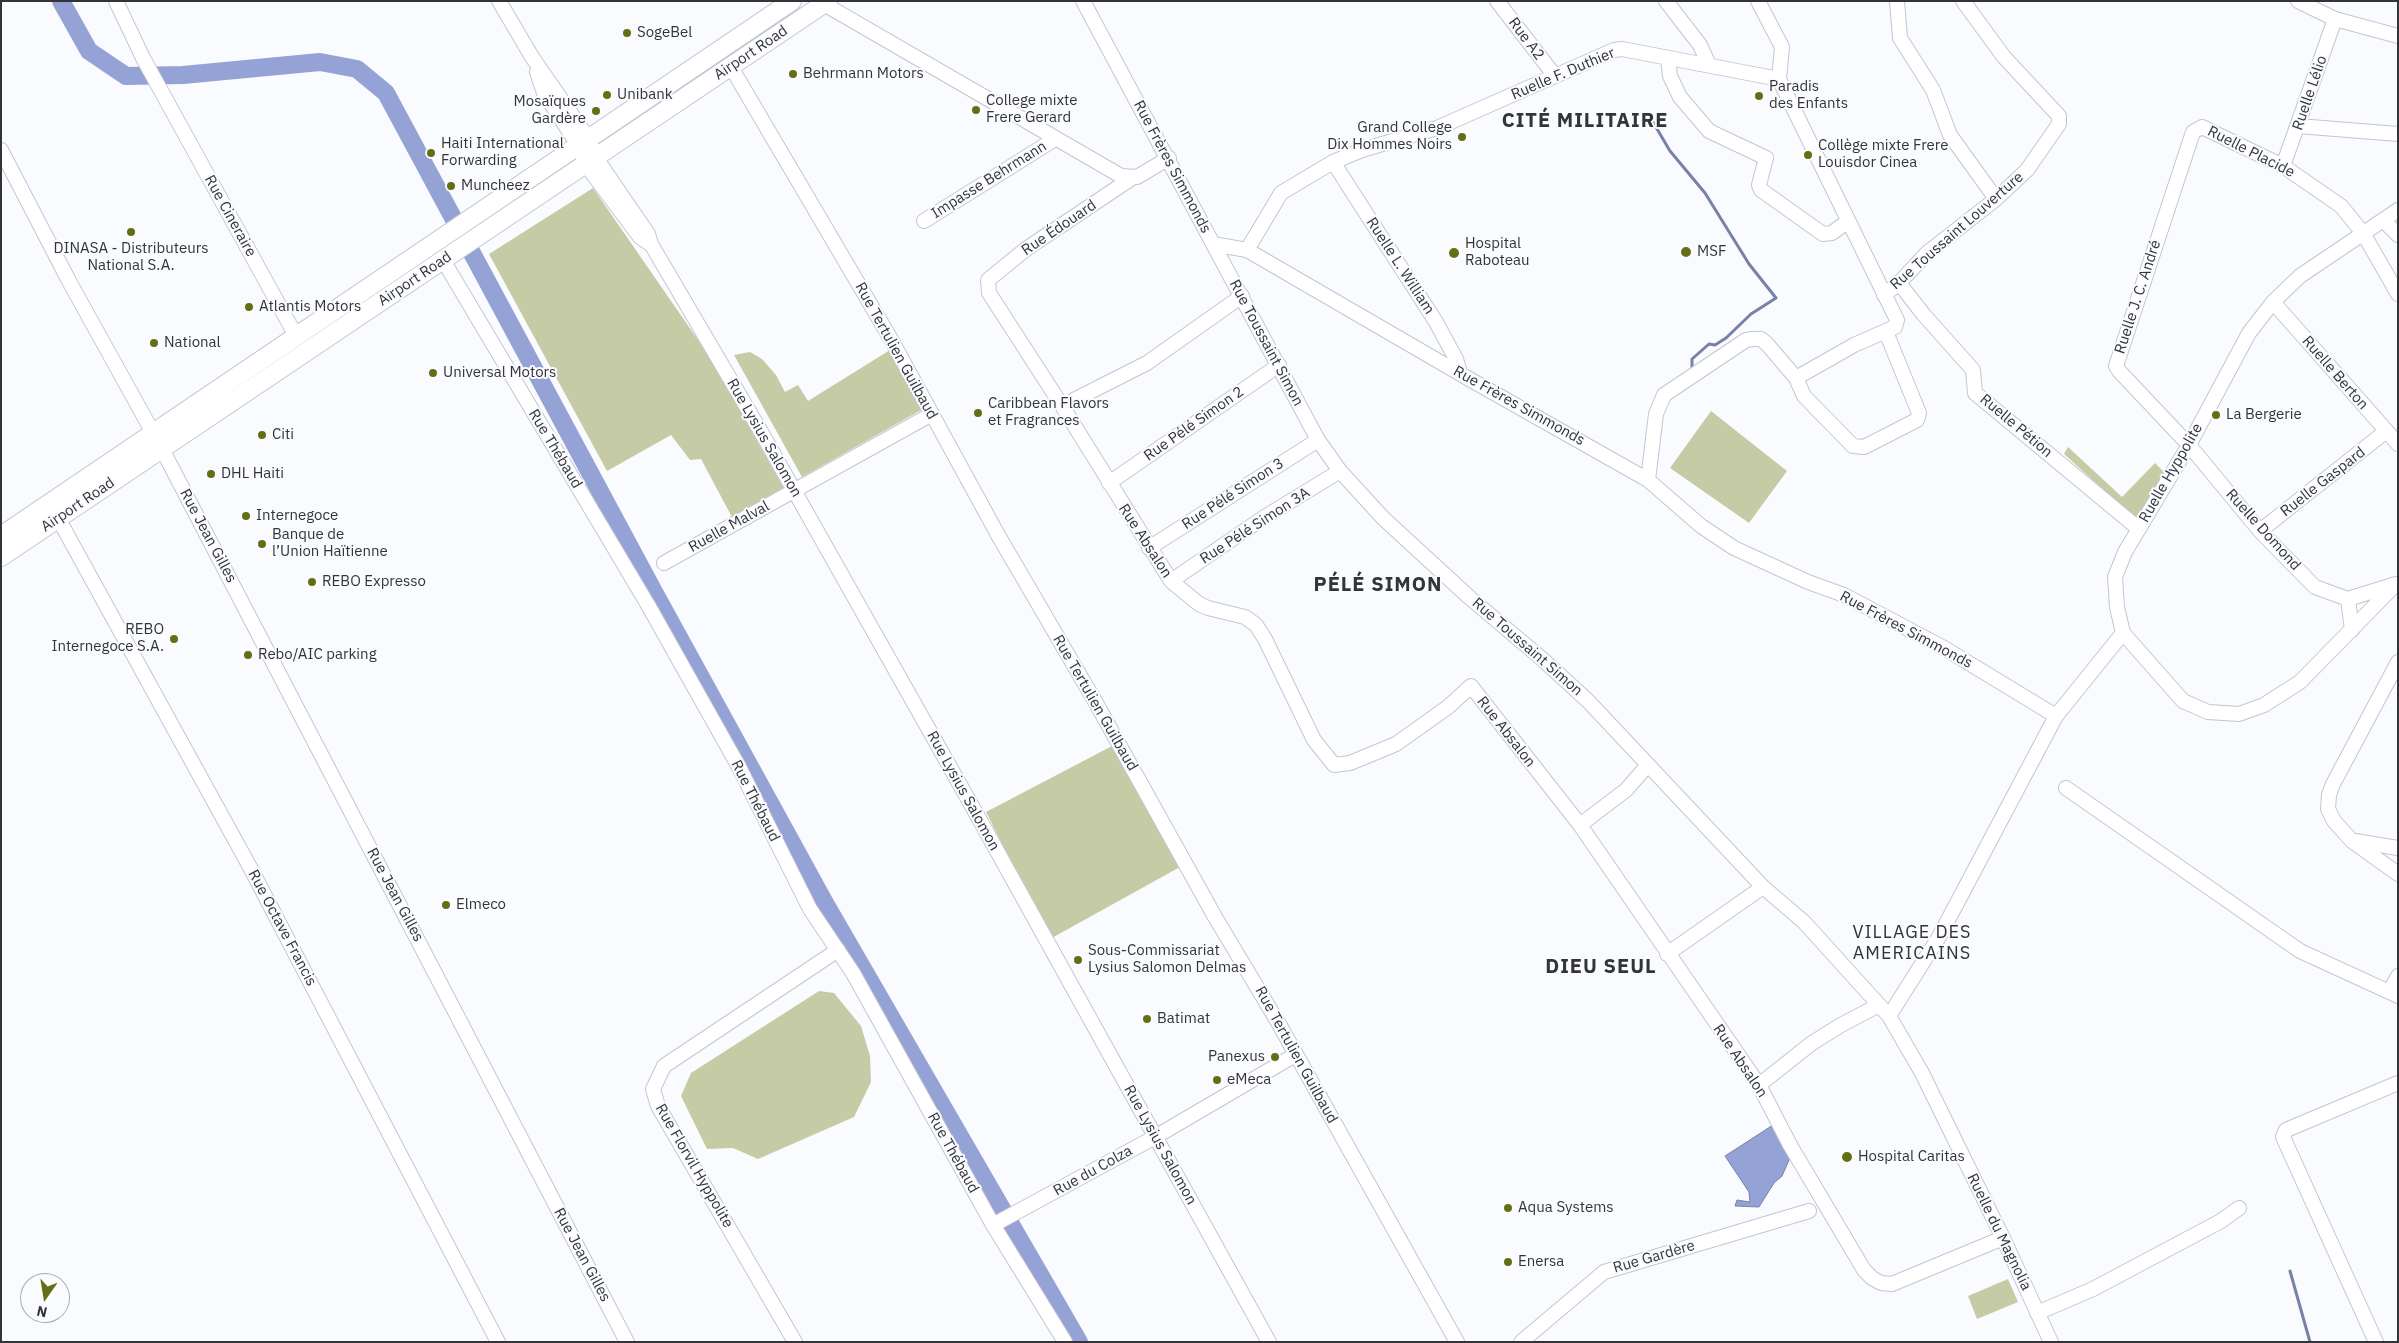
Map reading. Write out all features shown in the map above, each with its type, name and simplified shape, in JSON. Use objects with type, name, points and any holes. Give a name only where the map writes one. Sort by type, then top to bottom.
[{"type":"main road","name":"Airport Road","points":[[1,536],[792,1]]},
{"type":"main road","name":"Airport Road","points":[[1,557],[826,3]]},
{"type":"street","name":"Rue Cineraire","points":[[116,1],[143,58],[296,336]]},
{"type":"street","name":"Rue Lysius Salomon","points":[[499,1],[583,142],[591,161],[640,238],[651,244],[795,491],[1269,1342]]},
{"type":"street","name":"Rue Frères Simmonds","points":[[1083,1],[1169,158],[1213,244],[1247,250],[1648,480],[1701,526],[1734,548],[1808,582],[1844,595],[1944,648],[2056,716]]},
{"type":"street","name":"Rue A2","points":[[1498,1],[1555,76]]},
{"type":"street","points":[[1666,1],[1700,45],[1710,65]]},
{"type":"street","points":[[1758,1],[1782,47],[1779,79],[1897,320],[1895,328],[1854,345],[1796,378]]},
{"type":"street","points":[[1896,1],[1895,6],[1900,38],[1933,90],[1950,136],[1996,199]]},
{"type":"street","name":"Rue Toussaint Louverture","points":[[1884,295],[1927,253],[1996,199],[2027,170],[2059,124],[2060,120],[2004,56],[1964,1]]},
{"type":"street","points":[[2298,1],[2335,19],[2398,36]]},
{"type":"street","points":[[826,3],[1055,139],[1121,176],[1132,178]]},
{"type":"street","name":"Ruelle Lélio","points":[[2283,166],[2335,19]]},
{"type":"street","name":"Ruelle F. Duthier","points":[[1247,250],[1281,193],[1333,162],[1362,150],[1437,128],[1614,50],[1622,49],[1779,79]]},
{"type":"street","points":[[1668,58],[1670,76],[1680,97],[1709,131],[1766,158],[1759,185],[1761,190],[1823,234],[1832,233],[1848,221]]},
{"type":"street","name":"Rue Tertulien Guilbaud","points":[[730,67],[816,210],[932,414],[998,535],[1457,1342]]},
{"type":"street","points":[[2298,126],[2398,134]]},
{"type":"street","name":"Ruelle Placide","points":[[2197,128],[2202,127],[2283,166],[2341,206],[2363,233],[2397,290]]},
{"type":"street","name":"Ruelle J. C. André","points":[[2189,445],[2116,366],[2193,132],[2197,128]]},
{"type":"street","name":"Impasse Behrmann","points":[[924,220],[1055,139]]},
{"type":"street","points":[[1,150],[152,433]]},
{"type":"street","name":"Rue Édouard","points":[[988,280],[1026,249],[1132,178],[1169,158]]},
{"type":"street","name":"Ruelle L. William","points":[[1333,162],[1436,322],[1456,359],[1460,373]]},
{"type":"street","name":"Ruelle Hyppolite","points":[[2122,633],[2117,607],[2115,577],[2125,552],[2189,445],[2249,333],[2272,302],[2300,276],[2398,210]]},
{"type":"street","points":[[2383,220],[2398,235]]},
{"type":"street","name":"Rue Toussaint Simon","points":[[1213,244],[1318,440],[1340,471],[1383,518],[1470,598],[1588,701],[1647,766],[1763,887],[1804,922],[1889,1016]]},
{"type":"street","name":"Rue Thébaud","points":[[446,259],[648,605],[739,767],[810,909],[838,950],[1065,1342]]},
{"type":"street","name":"Rue Absalon","points":[[988,280],[989,293],[1064,409],[1170,581],[1198,604],[1245,617],[1256,625],[1266,639],[1314,740],[1334,765],[1350,762],[1396,744],[1448,707],[1471,686],[1580,825],[1758,1085],[1795,1153],[1864,1270],[1872,1278],[1881,1284],[1892,1284],[2004,1238]]},
{"type":"street","name":"Ruelle Pétion","points":[[1899,282],[1924,315],[1974,370],[1976,393],[2139,530]]},
{"type":"street","points":[[1064,409],[1074,400],[1147,363],[1242,296]]},
{"type":"street","name":"Ruelle Berton","points":[[2272,302],[2398,444]]},
{"type":"street","points":[[1648,480],[1656,414],[1664,395],[1746,340],[1760,339],[1767,344],[1796,378],[1804,396],[1852,446],[1864,447],[1917,420],[1919,413],[1886,332]]},
{"type":"street","name":"Rue Pélé Simon 2","points":[[1109,483],[1278,365]]},
{"type":"street","name":"Ruelle Malval","points":[[664,563],[932,414]]},
{"type":"street","name":"Ruelle Gaspard","points":[[2260,531],[2386,432]]},
{"type":"street","name":"Rue Jean Gilles","points":[[152,433],[627,1342]]},
{"type":"street","name":"Rue Pélé Simon 3","points":[[1149,548],[1318,440]]},
{"type":"street","name":"Ruelle Domond","points":[[2189,445],[2260,531],[2315,587],[2348,599]]},
{"type":"street","name":"Rue Pélé Simon 3A","points":[[1170,581],[1264,518],[1340,471]]},
{"type":"street","name":"Rue Octave Francis","points":[[58,518],[251,870],[498,1342]]},
{"type":"street","points":[[1889,1016],[1939,937],[2056,716],[2122,633],[2183,701],[2208,712],[2239,714],[2264,705],[2300,682],[2397,583]]},
{"type":"street","points":[[2352,630],[2348,599],[2397,583]]},
{"type":"street","points":[[2398,662],[2329,795],[2328,809],[2352,841],[2398,874]]},
{"type":"street","points":[[1580,825],[1626,790],[1647,766]]},
{"type":"street","points":[[2066,788],[2300,951],[2394,994],[2398,976]]},
{"type":"street","points":[[2352,841],[2398,848]]},
{"type":"street","points":[[1667,954],[1763,887]]},
{"type":"street","name":"Rue Florvil Hyppolite","points":[[795,1342],[658,1106],[653,1088],[664,1066],[838,950]]},
{"type":"street","points":[[1758,1085],[1812,1043],[1879,1005]]},
{"type":"street","name":"Ruelle du Magnolia","points":[[1889,1016],[1922,1073],[2004,1238],[2051,1342]]},
{"type":"street","name":"Rue du Colza","points":[[995,1224],[1155,1137],[1295,1055]]},
{"type":"street","points":[[2376,1342],[2283,1136],[2286,1130],[2398,1083]]},
{"type":"street","points":[[2038,1313],[2093,1289],[2221,1221],[2239,1208]]},
{"type":"street","name":"Rue Gardère","points":[[1521,1342],[1604,1272],[1809,1211]]},
{"type":"green space","points":[[593,188],[709,356],[785,490],[733,519],[701,459],[690,460],[671,435],[607,471],[489,254]]},
{"type":"green space","points":[[890,350],[923,409],[802,477],[734,355],[750,352],[762,359],[776,375],[785,392],[798,385],[808,401]]},
{"type":"green space","points":[[1711,411],[1787,471],[1749,523],[1670,468]]},
{"type":"green space","points":[[2068,447],[2122,497],[2155,463],[2167,475],[2139,522],[2064,454]]},
{"type":"green space","points":[[1112,746],[1180,867],[1050,939],[986,812]]},
{"type":"green space","points":[[819,991],[834,993],[861,1026],[870,1056],[871,1082],[854,1117],[758,1159],[733,1148],[707,1149],[681,1096],[691,1073]]},
{"type":"green space","points":[[2008,1279],[2018,1302],[1977,1319],[1968,1296]]},
{"type":"water","points":[[1773,1125],[1793,1151],[1782,1176],[1774,1183],[1759,1207],[1735,1206],[1737,1200],[1750,1202],[1749,1192],[1725,1156]]},
{"type":"waterway","points":[[61,1],[89,51],[126,76],[183,75],[320,62],[357,69],[386,93],[653,590],[825,903],[1079,1342]]},
{"type":"waterway","points":[[1650,117],[1670,151],[1705,193],[1749,264],[1776,298],[1751,314],[1726,338],[1715,345],[1709,344],[1692,359],[1692,372]]},
{"type":"waterway","points":[[2290,1271],[2310,1342]]},
{"type":"place","name":"SogeBel","points":[[627,33]]},
{"type":"place","name":"Behrmann Motors","points":[[793,74]]},
{"type":"place","name":"Unibank","points":[[607,95]]},
{"type":"place","name":"Paradis des Enfants","points":[[1759,96]]},
{"type":"place","name":"College mixte Frere Gerard","points":[[976,110]]},
{"type":"place","name":"Mosaïques Gardère","points":[[596,111]]},
{"type":"place","name":"Grand College Dix Hommes Noirs","points":[[1462,137]]},
{"type":"place","name":"Haiti International Forwarding","points":[[431,153]]},
{"type":"place","name":"Collège mixte Frere Louisdor Cinea","points":[[1808,155]]},
{"type":"place","name":"Muncheez","points":[[451,186]]},
{"type":"place","name":"DINASA - Distributeurs National S.A.","points":[[131,232]]},
{"type":"place","name":"MSF","points":[[1686,252]]},
{"type":"place","name":"Hospital Raboteau","points":[[1454,253]]},
{"type":"place","name":"Atlantis Motors","points":[[249,307]]},
{"type":"place","name":"National","points":[[154,343]]},
{"type":"place","name":"Universal Motors","points":[[433,373]]},
{"type":"place","name":"Caribbean Flavors et Fragrances","points":[[978,413]]},
{"type":"place","name":"La Bergerie","points":[[2216,415]]},
{"type":"place","name":"Citi","points":[[262,435]]},
{"type":"place","name":"DHL Haiti","points":[[211,474]]},
{"type":"place","name":"Internegoce","points":[[246,516]]},
{"type":"place","name":"Banque de l’Union Haïtienne","points":[[262,544]]},
{"type":"place","name":"REBO Expresso","points":[[312,582]]},
{"type":"place","name":"REBO Internegoce S.A.","points":[[174,639]]},
{"type":"place","name":"Rebo/AIC parking","points":[[248,655]]},
{"type":"place","name":"Elmeco","points":[[446,905]]},
{"type":"place","name":"Sous-Commissariat Lysius Salomon Delmas","points":[[1078,960]]},
{"type":"place","name":"Batimat","points":[[1147,1019]]},
{"type":"place","name":"Panexus","points":[[1275,1057]]},
{"type":"place","name":"eMeca","points":[[1217,1080]]},
{"type":"place","name":"Hospital Caritas","points":[[1847,1157]]},
{"type":"place","name":"Aqua Systems","points":[[1508,1208]]},
{"type":"place","name":"Enersa","points":[[1508,1262]]},
{"type":"district","name":"CITÉ MILITAIRE","points":[[1585,121]]},
{"type":"district","name":"PÉLÉ SIMON","points":[[1378,585]]},
{"type":"district","name":"VILLAGE DES AMERICAINS","points":[[1912,943]]},
{"type":"district","name":"DIEU SEUL","points":[[1601,967]]}]
